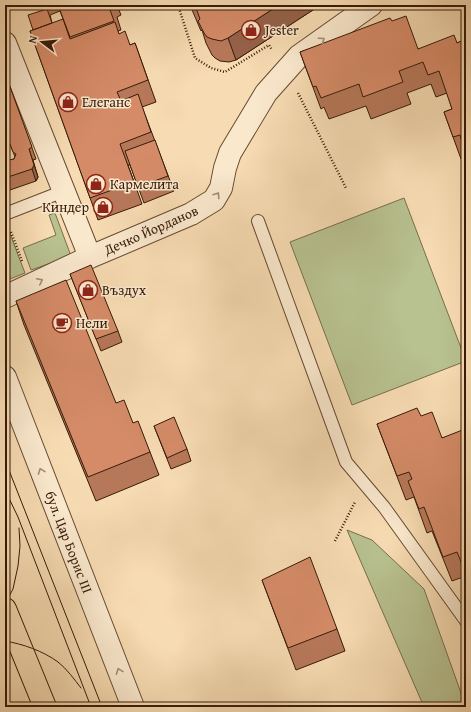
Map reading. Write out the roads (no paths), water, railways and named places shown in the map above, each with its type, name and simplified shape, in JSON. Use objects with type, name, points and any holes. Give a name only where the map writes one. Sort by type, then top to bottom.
[{"type":"main road","points":[[8,622],[45,707]]},
{"type":"street","name":"Дечко Йорданов","points":[[5,297],[90,257],[191,214],[214,200],[221,188],[230,153],[266,93],[299,56],[371,5]]},
{"type":"street","points":[[5,43],[90,257]]},
{"type":"street","name":"бул. Цар Борис III","points":[[5,377],[133,707]]},
{"type":"lane","points":[[5,214],[64,191]]},
{"type":"lane","points":[[258,221],[346,462],[384,507],[466,621]]},
{"type":"tram line","points":[[5,460],[102,707]]},
{"type":"tram line","points":[[5,490],[18,517],[91,707]]},
{"type":"tram line","points":[[5,604],[13,589],[18,566],[20,546],[19,528]]},
{"type":"tram line","points":[[5,641],[33,648],[46,654],[58,662],[81,688]]},
{"type":"place","name":"Jester","points":[[251,30]]},
{"type":"place","name":"Елеганс","points":[[68,102]]},
{"type":"place","name":"Кармелита","points":[[96,184]]},
{"type":"place","name":"Киндер","points":[[103,207]]},
{"type":"place","name":"Въздух","points":[[88,290]]},
{"type":"place","name":"Нели","points":[[62,323]]}]
